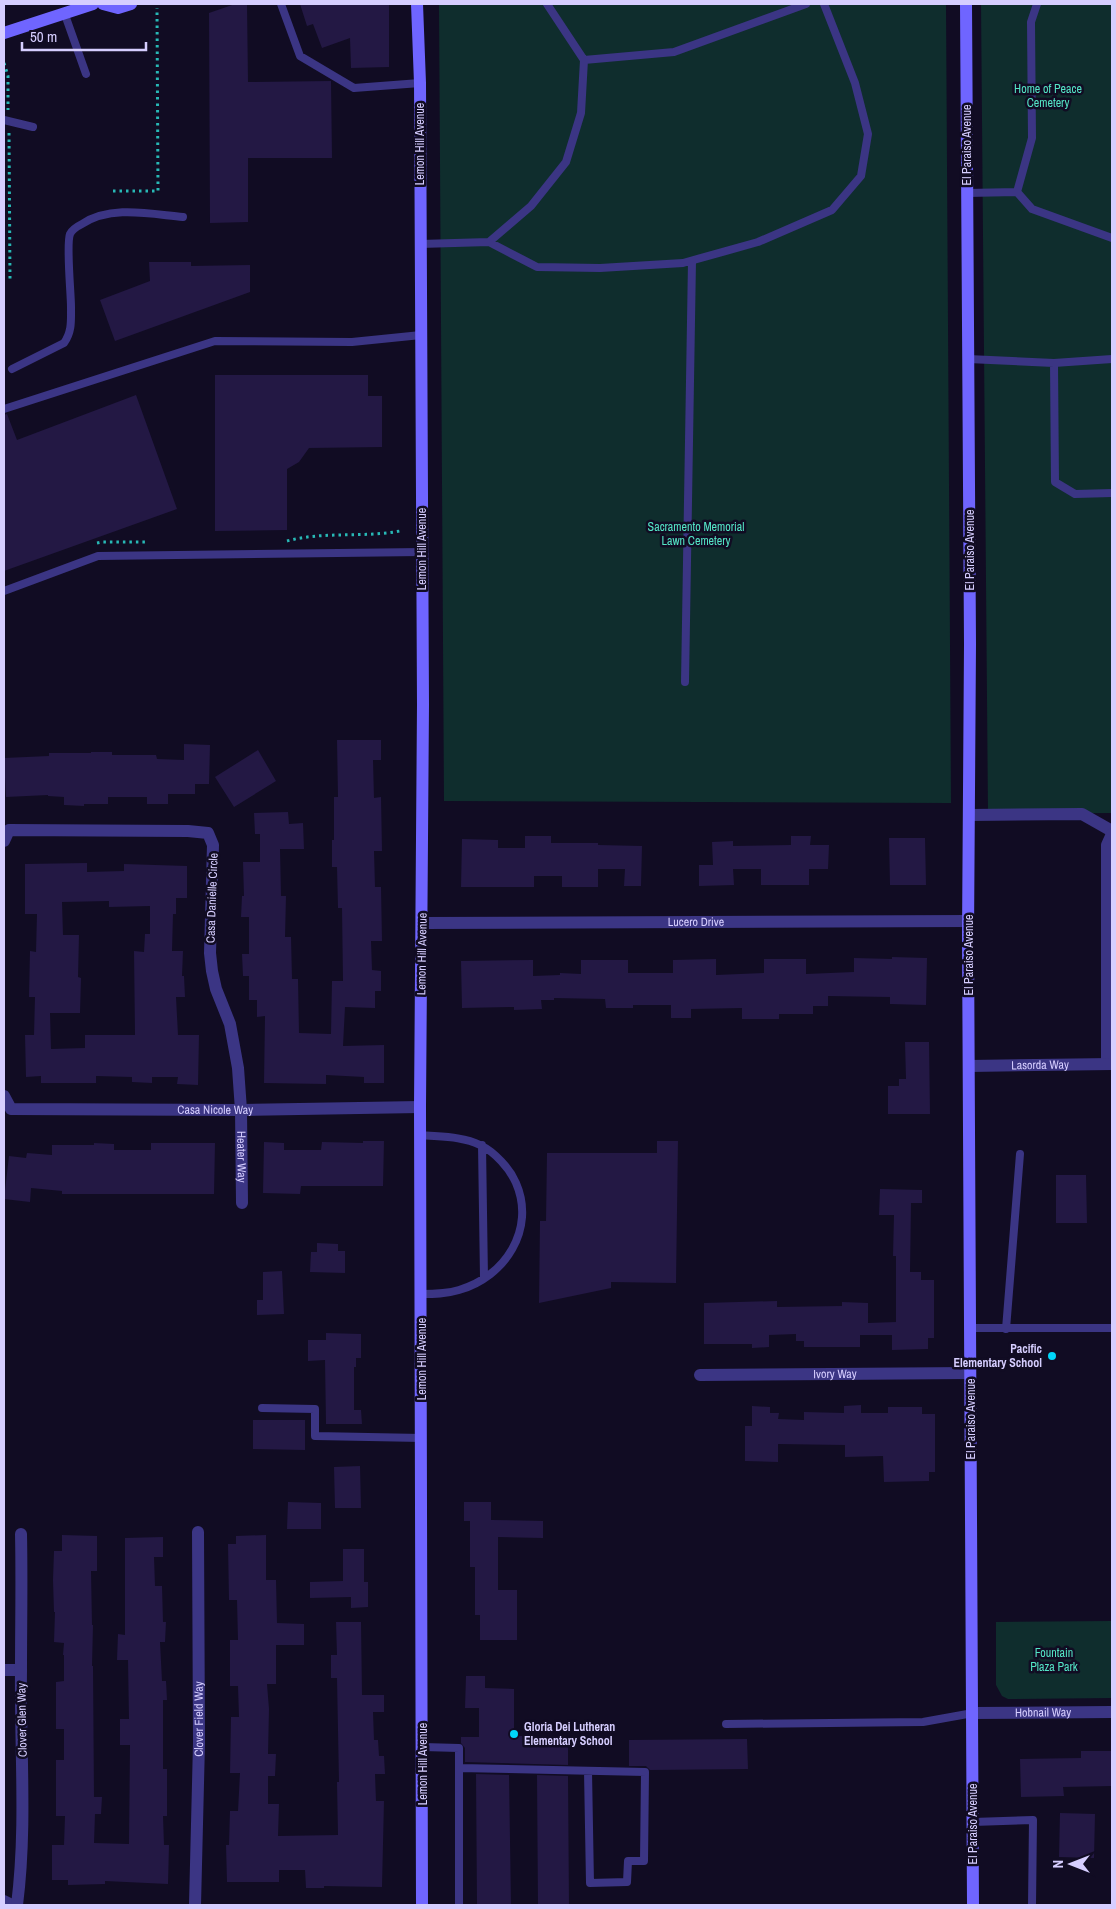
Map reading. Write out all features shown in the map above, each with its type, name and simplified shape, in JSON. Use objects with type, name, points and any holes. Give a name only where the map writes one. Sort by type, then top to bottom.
[{"type":"street","points":[[4,33],[93,4]]},
{"type":"street","points":[[103,4],[118,8],[131,4]]},
{"type":"street","name":"Lemon Hill Avenue","points":[[417,4],[420,83],[422,552],[420,1107],[422,1905]]},
{"type":"street","name":"El Paraiso Avenue","points":[[966,4],[973,1905]]},
{"type":"street","points":[[969,815],[1082,814],[1112,833],[1108,845],[1110,1064]]},
{"type":"street","name":"Casa Danielle Circle","points":[[4,841],[9,830],[188,831],[208,833],[213,845],[210,953],[212,972],[216,989],[230,1024],[238,1068],[241,1110]]},
{"type":"street","name":"Lucero Drive","points":[[422,923],[968,920]]},
{"type":"street","name":"Lasorda Way","points":[[969,1066],[1110,1064]]},
{"type":"street","name":"Casa Nicole Way","points":[[4,1096],[11,1109],[241,1110],[420,1107]]},
{"type":"street","name":"Heater Way","points":[[241,1110],[242,1203]]},
{"type":"street","name":"Ivory Way","points":[[700,1375],[970,1373]]},
{"type":"street","name":"Clover Field Way","points":[[195,1905],[199,1743],[198,1532]]},
{"type":"street","name":"Clover Glen Way","points":[[17,1905],[22,1856],[23,1818],[21,1534]]},
{"type":"street","points":[[4,1670],[21,1670]]},
{"type":"street","name":"Hobnail Way","points":[[973,1714],[1112,1712]]},
{"type":"street","points":[[4,1901],[12,1905]]},
{"type":"lane","points":[[281,4],[300,56],[354,88],[420,83]]},
{"type":"lane","points":[[489,242],[532,206],[566,162],[581,113],[584,60],[546,4]]},
{"type":"lane","points":[[584,60],[674,52],[806,4]]},
{"type":"lane","points":[[420,244],[489,242],[537,267],[600,268],[683,264],[758,242],[832,210],[861,176],[868,134],[855,83],[824,4]]},
{"type":"lane","points":[[1017,192],[1032,138],[1030,22],[1037,4]]},
{"type":"lane","points":[[64,12],[86,74]]},
{"type":"lane","points":[[6,120],[34,127]]},
{"type":"lane","points":[[967,193],[1017,192],[1032,209],[1112,238]]},
{"type":"lane","points":[[12,368],[64,343],[71,330],[71,283],[68,254],[70,234],[77,227],[93,216],[122,212],[183,217]]},
{"type":"lane","points":[[685,682],[692,261]]},
{"type":"lane","points":[[4,409],[215,341],[352,342],[421,334]]},
{"type":"lane","points":[[968,359],[1054,363],[1112,358]]},
{"type":"lane","points":[[1054,363],[1055,482],[1075,494],[1112,493]]},
{"type":"lane","points":[[4,591],[98,556],[422,552]]},
{"type":"lane","points":[[420,1135],[457,1138],[482,1145],[498,1158],[513,1175],[521,1194],[524,1212],[521,1228],[512,1251],[496,1269],[484,1278],[460,1290],[442,1294],[421,1294]]},
{"type":"lane","points":[[482,1145],[484,1278]]},
{"type":"lane","points":[[1006,1329],[1020,1154]]},
{"type":"lane","points":[[970,1328],[1112,1328]]},
{"type":"lane","points":[[262,1408],[315,1409],[315,1436],[422,1438]]},
{"type":"lane","points":[[726,1724],[923,1722],[973,1714]]},
{"type":"lane","points":[[423,1748],[459,1748],[460,1905]]},
{"type":"lane","points":[[459,1768],[645,1772],[644,1861],[628,1861],[627,1882],[590,1883],[588,1771]]},
{"type":"lane","points":[[973,1822],[1033,1820],[1032,1905]]},
{"type":"path","points":[[113,191],[158,191],[157,8]]},
{"type":"path","points":[[4,63],[8,76],[6,120],[10,280]]},
{"type":"green space","name":"Sacramento Memorial Lawn Cemetery","points":[[439,4],[946,4],[951,803],[444,801]]},
{"type":"green space","name":"Home of Peace Cemetery","points":[[981,4],[1112,4],[1112,813],[988,814]]},
{"type":"green space","name":"Fountain Plaza Park","points":[[1112,1621],[1112,1698],[1008,1699],[1002,1696],[996,1685],[996,1622]]},
{"type":"building","points":[[235,4],[247,4],[248,82],[331,81],[332,158],[248,158],[248,222],[210,223],[209,13]]},
{"type":"building","points":[[300,4],[389,4],[389,67],[351,68],[350,38],[322,48],[313,24],[307,26]]},
{"type":"building","points":[[149,262],[191,262],[191,266],[250,265],[250,292],[115,341],[100,300],[150,281]]},
{"type":"building","points":[[215,375],[368,375],[368,396],[382,396],[382,447],[309,448],[299,462],[287,469],[287,530],[215,531]]},
{"type":"building","points":[[136,395],[177,509],[4,571],[4,415],[7,414],[17,440]]},
{"type":"building","points":[[337,740],[381,740],[381,760],[373,760],[374,798],[381,797],[382,851],[374,851],[375,887],[381,887],[382,941],[371,941],[372,970],[381,971],[381,991],[375,991],[375,1008],[345,1007],[343,1046],[384,1045],[384,1083],[364,1083],[364,1077],[326,1075],[326,1084],[264,1083],[265,1016],[257,1017],[257,1000],[249,1000],[249,976],[243,976],[242,954],[249,954],[249,917],[241,917],[242,896],[244,896],[243,862],[260,862],[260,834],[255,834],[254,813],[288,812],[289,824],[303,823],[304,849],[280,849],[281,896],[286,896],[285,937],[291,937],[292,979],[298,979],[299,1033],[331,1034],[332,981],[343,981],[342,908],[338,908],[337,867],[332,867],[334,797],[338,797]]},
{"type":"building","points":[[184,744],[210,745],[209,784],[195,784],[195,794],[168,794],[168,804],[147,804],[147,797],[108,797],[108,804],[84,804],[84,806],[64,805],[64,797],[48,795],[6,797],[4,758],[49,756],[49,753],[112,752],[112,755],[156,755],[157,759],[184,760]]},
{"type":"building","points":[[258,750],[276,781],[234,807],[215,777]]},
{"type":"building","points":[[525,836],[551,836],[551,843],[598,843],[598,845],[642,846],[641,886],[624,886],[625,869],[598,869],[598,887],[562,887],[562,876],[534,876],[534,887],[461,887],[462,839],[498,840],[498,848],[525,848]]},
{"type":"building","points":[[791,836],[811,836],[810,845],[829,845],[828,869],[809,869],[809,885],[761,885],[761,869],[733,869],[734,885],[699,886],[699,865],[713,865],[712,842],[733,841],[733,846],[791,845]]},
{"type":"building","points":[[889,838],[925,838],[926,885],[890,885]]},
{"type":"building","points":[[87,863],[87,872],[124,871],[124,864],[187,866],[187,898],[176,898],[176,914],[173,914],[172,951],[183,951],[182,976],[184,976],[185,997],[176,997],[178,1035],[199,1035],[198,1085],[177,1084],[178,1077],[152,1077],[152,1083],[132,1082],[132,1077],[96,1076],[96,1083],[41,1083],[41,1076],[26,1077],[25,1035],[34,1035],[35,997],[29,997],[30,951],[36,952],[37,914],[25,914],[25,864]],"holes":[[[109,901],[109,907],[150,906],[150,934],[145,934],[144,952],[134,951],[135,1035],[85,1035],[85,1048],[51,1049],[50,1013],[80,1013],[81,978],[78,977],[79,935],[63,935],[62,902]]]},
{"type":"building","points":[[892,957],[927,958],[926,1005],[890,1004],[890,997],[828,996],[828,1006],[813,1006],[813,1014],[779,1014],[779,1019],[742,1019],[742,1008],[691,1009],[691,1018],[671,1018],[671,1005],[633,1005],[633,1008],[606,1008],[605,999],[554,998],[554,1000],[541,1000],[542,1009],[514,1010],[514,1007],[462,1008],[461,961],[533,960],[533,976],[560,975],[560,973],[581,974],[581,960],[628,960],[628,973],[673,973],[673,960],[716,959],[716,975],[764,973],[764,959],[806,959],[806,974],[854,972],[854,958],[892,959]]},
{"type":"building","points":[[905,1042],[929,1042],[930,1114],[888,1114],[888,1086],[899,1086],[899,1079],[906,1079]]},
{"type":"building","points":[[363,1141],[384,1141],[383,1186],[301,1186],[300,1194],[263,1193],[264,1142],[284,1143],[284,1150],[321,1150],[322,1142],[363,1143]]},
{"type":"building","points":[[657,1141],[678,1141],[676,1283],[611,1282],[611,1288],[539,1303],[540,1221],[546,1221],[547,1153],[657,1153]]},
{"type":"building","points":[[94,1143],[114,1144],[114,1150],[151,1150],[151,1143],[215,1143],[214,1194],[62,1194],[62,1191],[31,1188],[30,1202],[4,1199],[9,1156],[26,1158],[27,1153],[52,1155],[52,1145],[94,1145]]},
{"type":"building","points":[[1056,1175],[1086,1175],[1087,1223],[1056,1223]]},
{"type":"building","points":[[880,1189],[922,1190],[922,1203],[911,1203],[910,1272],[921,1272],[921,1280],[934,1280],[934,1338],[928,1338],[928,1349],[892,1350],[892,1335],[860,1335],[860,1347],[804,1347],[804,1341],[796,1341],[796,1334],[769,1335],[769,1347],[752,1348],[752,1344],[704,1344],[704,1303],[777,1301],[777,1307],[842,1306],[842,1302],[868,1303],[868,1323],[896,1322],[896,1256],[893,1256],[894,1215],[879,1215]]},
{"type":"building","points":[[317,1243],[338,1244],[338,1251],[345,1251],[345,1273],[310,1272],[311,1252],[317,1252]]},
{"type":"building","points":[[282,1271],[284,1314],[257,1315],[257,1300],[263,1300],[263,1272]]},
{"type":"building","points":[[326,1333],[361,1334],[361,1358],[356,1358],[356,1367],[354,1367],[354,1410],[361,1410],[362,1424],[326,1424],[325,1360],[308,1361],[308,1340],[326,1340]]},
{"type":"building","points":[[861,1405],[861,1413],[888,1413],[888,1407],[922,1407],[922,1414],[935,1414],[935,1472],[929,1472],[929,1481],[884,1482],[883,1456],[845,1457],[845,1445],[778,1444],[778,1462],[745,1461],[745,1426],[752,1426],[752,1406],[770,1407],[770,1413],[779,1413],[778,1419],[804,1420],[804,1412],[844,1413],[844,1406]]},
{"type":"building","points":[[253,1420],[305,1420],[305,1450],[253,1449]]},
{"type":"building","points":[[360,1466],[361,1508],[335,1508],[334,1467]]},
{"type":"building","points":[[288,1502],[321,1503],[321,1529],[287,1529]]},
{"type":"building","points":[[464,1502],[491,1502],[491,1520],[543,1521],[543,1538],[498,1537],[498,1590],[517,1590],[517,1640],[480,1640],[480,1615],[475,1615],[475,1567],[470,1567],[470,1521],[464,1521]]},
{"type":"building","points":[[62,1535],[97,1536],[97,1571],[91,1571],[94,1797],[102,1797],[101,1814],[95,1814],[94,1843],[129,1844],[130,1745],[120,1745],[120,1719],[129,1719],[128,1660],[117,1660],[118,1634],[125,1635],[125,1538],[163,1537],[163,1557],[154,1557],[155,1586],[162,1586],[163,1622],[166,1622],[165,1642],[160,1642],[162,1681],[166,1681],[167,1700],[163,1700],[163,1769],[167,1769],[167,1816],[163,1816],[164,1845],[169,1845],[168,1884],[105,1881],[105,1884],[68,1885],[68,1880],[52,1880],[52,1845],[64,1845],[65,1816],[56,1816],[56,1760],[64,1760],[64,1729],[56,1729],[56,1682],[64,1681],[64,1643],[54,1642],[53,1580],[54,1551],[62,1551]]},
{"type":"building","points":[[266,1535],[266,1580],[276,1580],[277,1623],[304,1624],[304,1645],[276,1645],[276,1684],[267,1684],[269,1709],[268,1754],[276,1754],[275,1776],[268,1776],[268,1804],[279,1804],[278,1836],[338,1835],[337,1678],[331,1678],[331,1655],[337,1655],[336,1622],[361,1622],[362,1695],[384,1695],[384,1712],[373,1712],[374,1740],[378,1740],[379,1756],[384,1756],[385,1774],[375,1774],[376,1801],[384,1801],[382,1887],[324,1886],[324,1888],[306,1888],[305,1870],[279,1870],[279,1882],[227,1882],[226,1845],[229,1845],[230,1811],[238,1811],[240,1773],[230,1773],[231,1717],[239,1717],[238,1686],[230,1686],[230,1640],[238,1640],[237,1600],[229,1600],[228,1544],[236,1544],[236,1536]]},
{"type":"building","points":[[343,1549],[364,1549],[364,1582],[368,1582],[368,1607],[351,1608],[351,1597],[310,1598],[310,1582],[343,1581]]},
{"type":"building","points":[[466,1676],[485,1676],[485,1688],[514,1689],[514,1736],[568,1736],[568,1765],[465,1762],[465,1748],[461,1743],[461,1737],[479,1737],[479,1708],[465,1708]]},
{"type":"building","points":[[747,1739],[748,1769],[650,1770],[646,1766],[629,1766],[629,1740]]},
{"type":"building","points":[[1081,1751],[1112,1751],[1112,1786],[1063,1787],[1064,1796],[1021,1797],[1020,1759],[1081,1758]]},
{"type":"building","points":[[476,1774],[509,1775],[511,1905],[477,1905]]},
{"type":"building","points":[[537,1775],[568,1776],[569,1905],[538,1905]]},
{"type":"building","points":[[1060,1813],[1095,1814],[1094,1858],[1059,1857]]},
{"type":"place","name":"Pacific Elementary School","points":[[1052,1356]]},
{"type":"place","name":"Gloria Dei Lutheran Elementary School","points":[[514,1734]]}]
